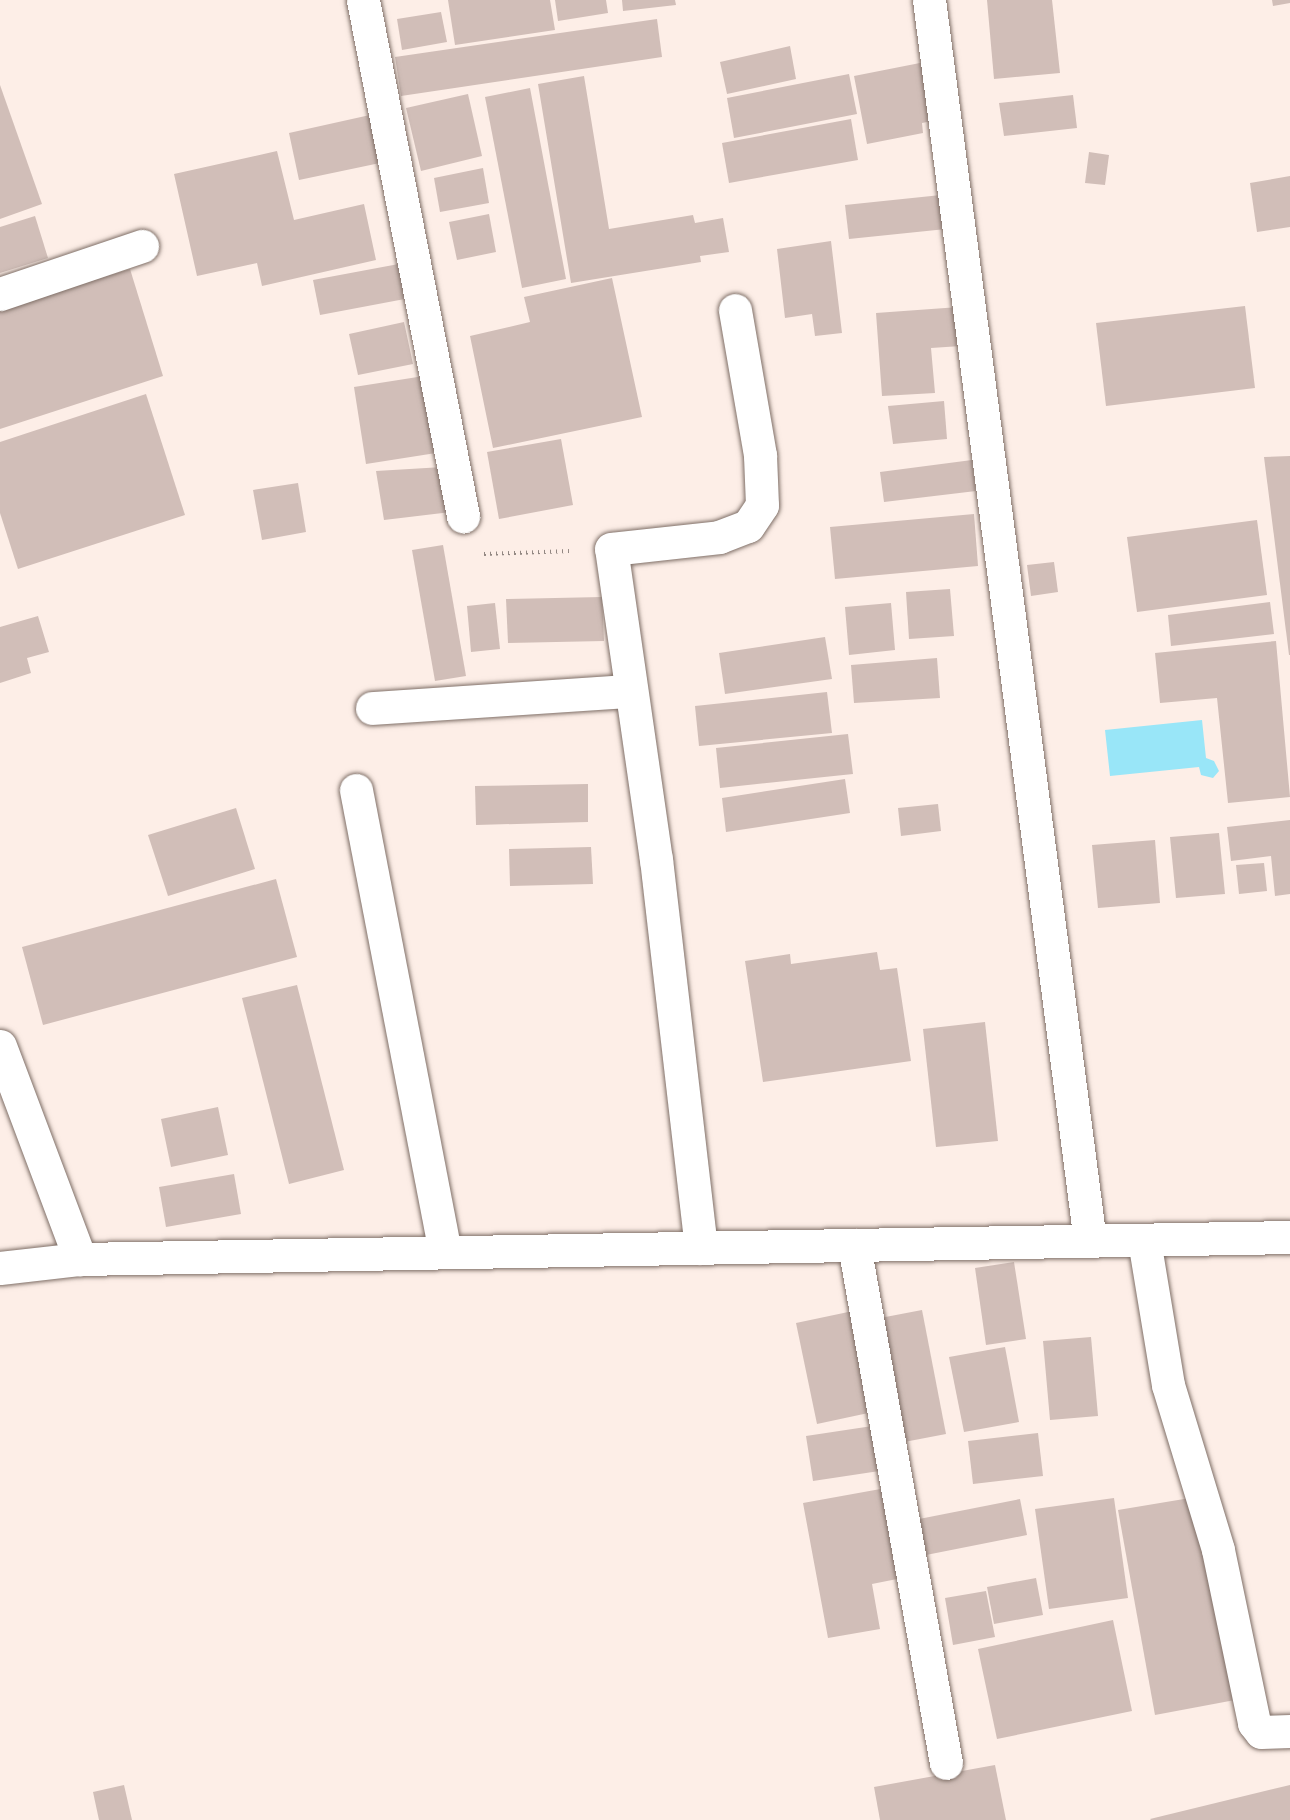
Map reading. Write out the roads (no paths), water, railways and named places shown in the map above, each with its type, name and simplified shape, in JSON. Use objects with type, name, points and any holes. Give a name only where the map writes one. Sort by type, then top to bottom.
[{"type":"street","points":[[363,0],[463,516]]},
{"type":"street","points":[[929,0],[1090,1241]]},
{"type":"street","points":[[0,294],[142,246]]},
{"type":"street","points":[[701,1248],[656,860],[629,691],[611,549],[719,537],[748,526],[762,505],[760,455],[735,310]]},
{"type":"street","points":[[372,708],[629,691]]},
{"type":"street","points":[[356,790],[445,1252]]},
{"type":"street","points":[[0,1046],[80,1259]]},
{"type":"street","points":[[0,1268],[80,1259],[1290,1237]]},
{"type":"street","points":[[1144,1240],[1168,1385],[1218,1550],[1254,1723],[1261,1732],[1290,1731]]},
{"type":"street","points":[[854,1245],[945,1763]]},
{"type":"water","points":[[1202,720],[1206,758],[1214,761],[1219,771],[1213,778],[1201,775],[1199,767],[1110,776],[1105,730]]}]
